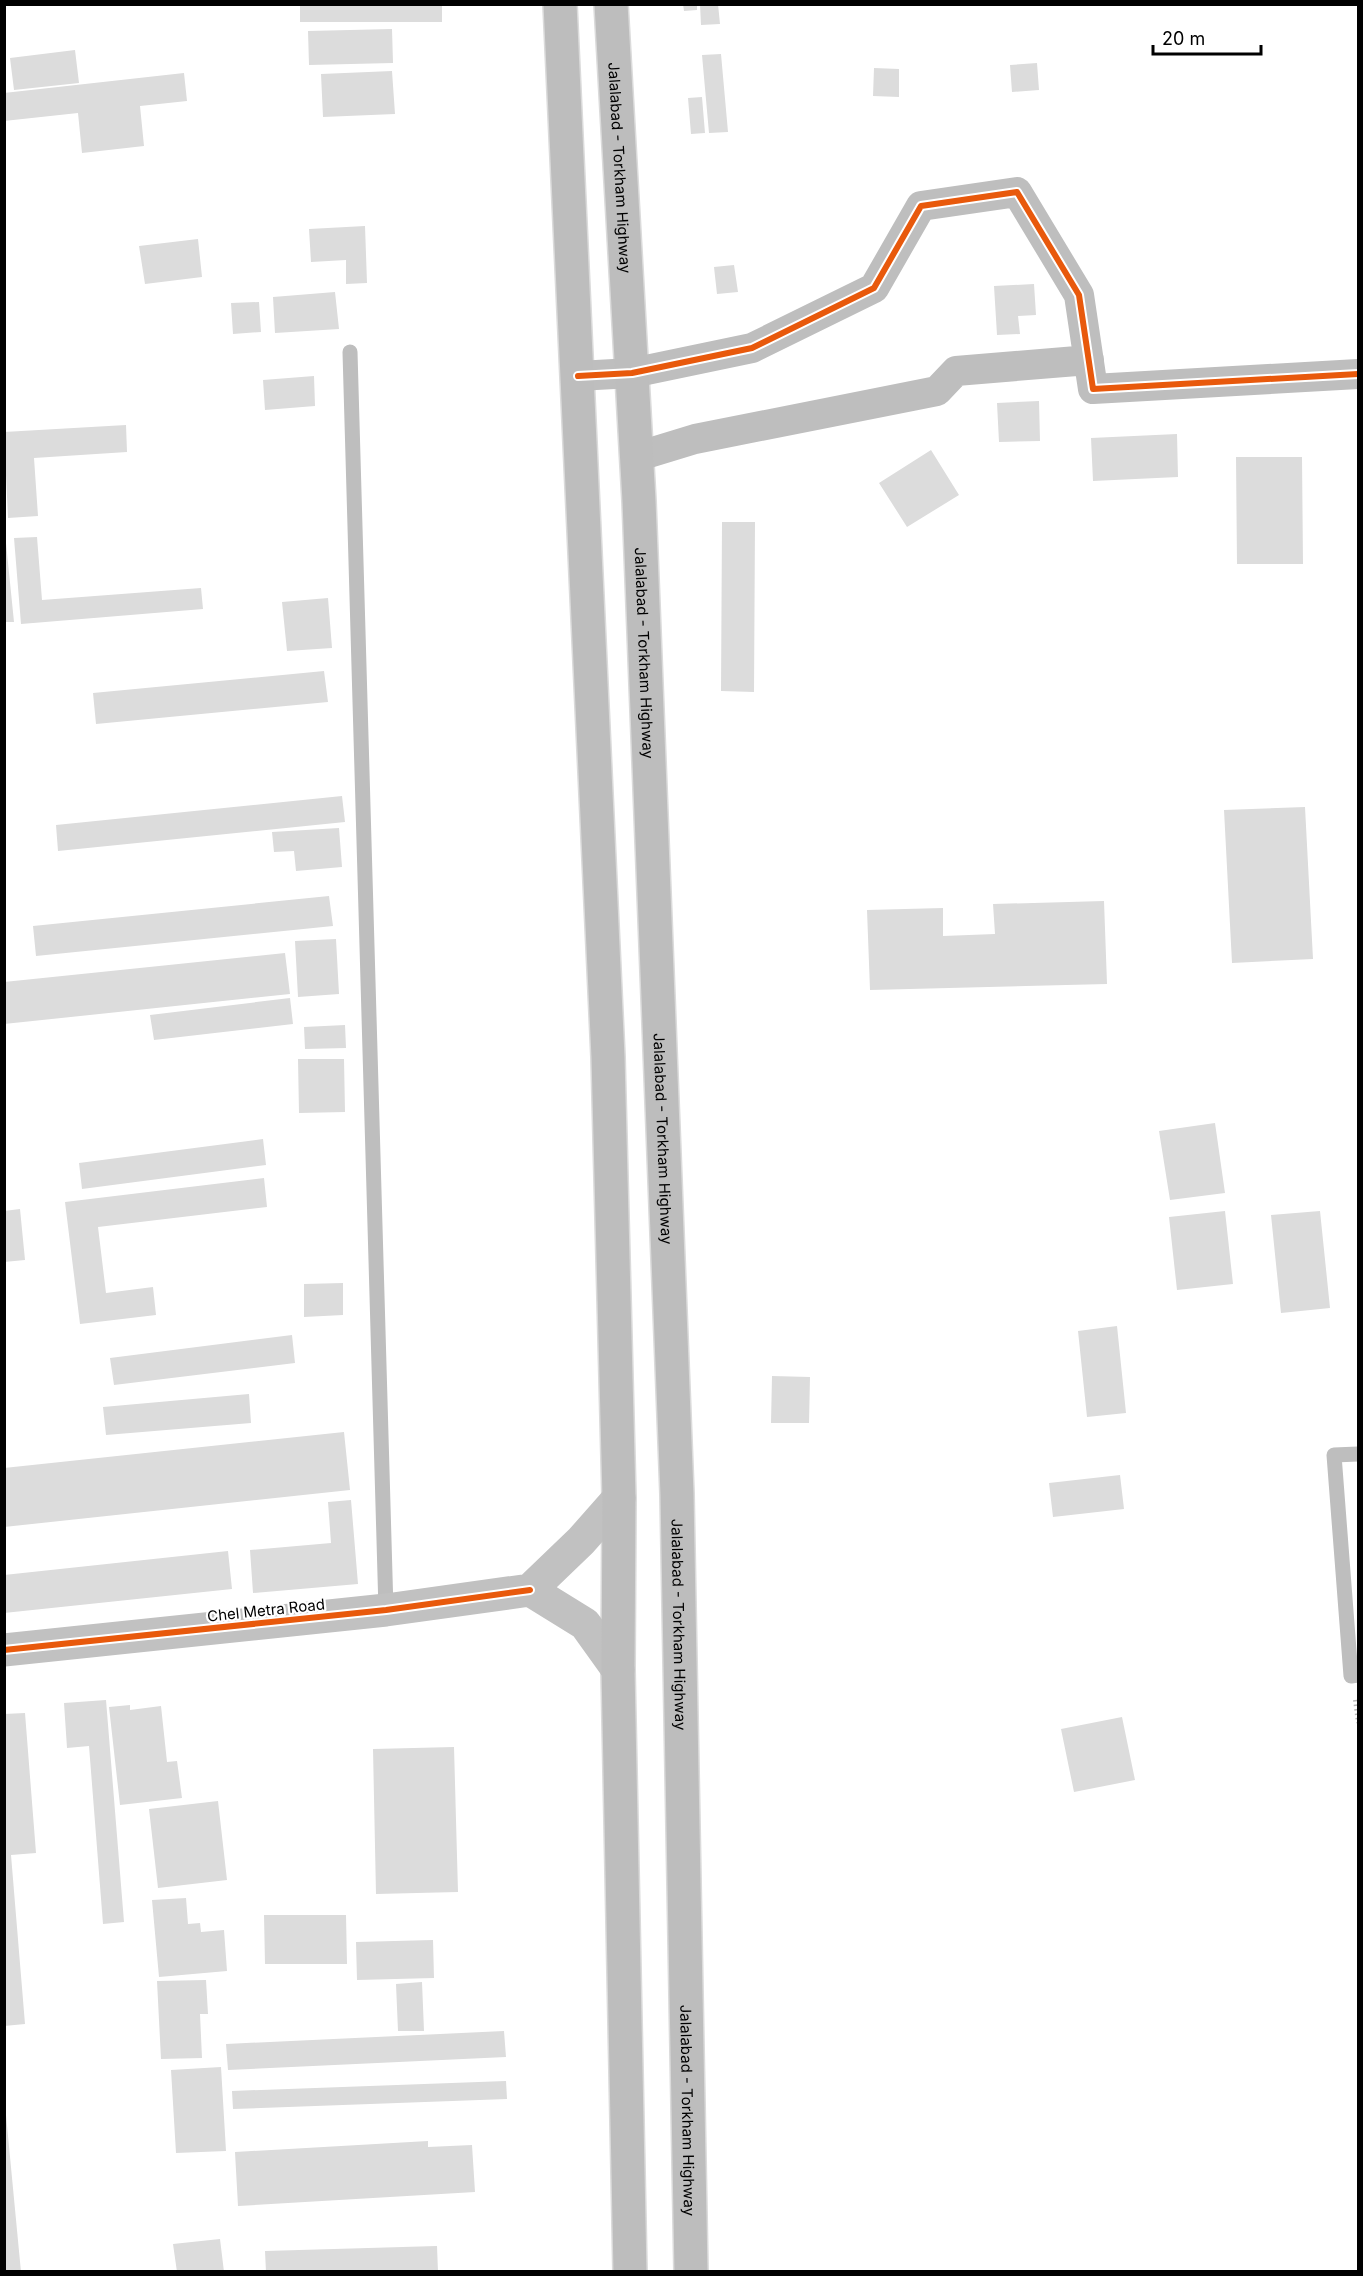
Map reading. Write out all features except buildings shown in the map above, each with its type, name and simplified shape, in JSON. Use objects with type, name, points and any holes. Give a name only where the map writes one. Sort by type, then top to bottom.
[{"type":"highway","points":[[560,4],[608,1057],[619,1498],[618,1670],[630,2271]]},
{"type":"highway","name":"Jalalabad - Torkham Highway","points":[[611,4],[636,457],[677,1494],[691,2271]]},
{"type":"highway","points":[[564,85],[616,83]]},
{"type":"street","points":[[578,376],[632,373],[752,348],[874,288],[921,206],[1017,192],[1079,295],[1093,388],[1359,374]]},
{"type":"street","points":[[636,457],[695,438],[936,391],[956,371],[1089,360]]},
{"type":"street","points":[[618,1670],[585,1624],[530,1590],[581,1541],[619,1498]]},
{"type":"street","name":"Chel Metra Road","points":[[4,1650],[386,1610],[530,1590]]},
{"type":"lane","points":[[350,352],[386,1610]]},
{"type":"lane","points":[[1359,1454],[1334,1455],[1351,1676],[1359,1675]]},
{"type":"cycle path","points":[[578,376],[632,373],[752,348],[874,288],[921,206],[1017,192],[1079,295],[1093,389],[1358,374]]},
{"type":"cycle path","points":[[4,1650],[386,1610],[530,1590]]}]
